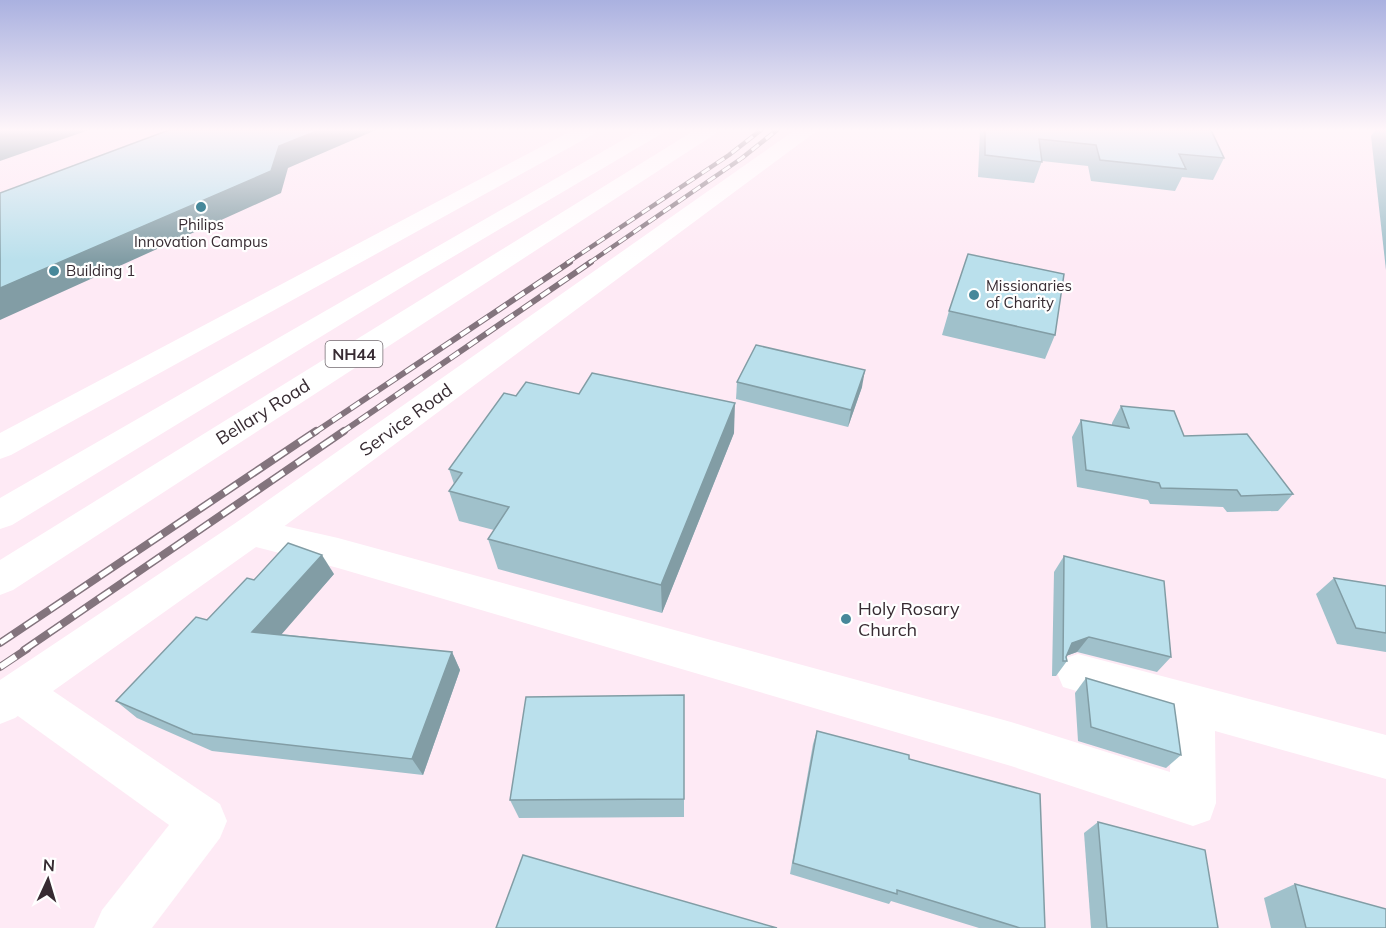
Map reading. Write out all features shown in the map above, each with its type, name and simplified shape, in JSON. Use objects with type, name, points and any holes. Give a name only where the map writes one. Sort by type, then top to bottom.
[{"type":"main road","points":[[0,447],[507,173]]},
{"type":"main road","name":"NH44","points":[[0,515],[578,173]]},
{"type":"main road","name":"Bellary Road","points":[[0,579],[640,173]]},
{"type":"main road","name":"Service Road","points":[[9,698],[250,532],[747,173]]},
{"type":"main road","points":[[250,532],[338,553],[1011,744],[1193,803],[1193,703]]},
{"type":"main road","points":[[1078,673],[1386,757]]},
{"type":"main road","points":[[9,698],[204,821],[120,928]]},
{"type":"building","points":[[53,173],[266,173],[0,288],[0,193]]},
{"type":"building","points":[[968,254],[1064,274],[1055,335],[949,311]]},
{"type":"building","points":[[756,345],[865,370],[851,410],[737,382]]},
{"type":"building","points":[[592,373],[735,403],[661,585],[488,539],[509,507],[449,491],[462,473],[449,469],[504,393],[516,396],[526,382],[579,394]]},
{"type":"building","points":[[1121,406],[1174,411],[1184,436],[1247,434],[1293,494],[1241,496],[1237,490],[1161,488],[1159,483],[1086,470],[1081,420],[1129,428]]},
{"type":"building","points":[[288,543],[322,555],[252,632],[452,652],[412,759],[193,734],[116,701],[196,617],[207,620],[247,578],[254,580]]},
{"type":"building","points":[[1064,556],[1164,581],[1171,657],[1089,637],[1072,643],[1066,657],[1067,661],[1063,661]]},
{"type":"building","points":[[1334,578],[1386,586],[1386,633],[1356,628]]},
{"type":"building","points":[[1086,678],[1174,704],[1181,755],[1091,727]]},
{"type":"building","points":[[684,695],[684,799],[510,800],[526,697]]},
{"type":"building","points":[[817,731],[909,755],[909,759],[1040,794],[1045,928],[1020,928],[897,890],[897,894],[793,863]]},
{"type":"building","points":[[1098,822],[1205,850],[1218,928],[1107,928]]},
{"type":"building","points":[[523,855],[777,928],[496,928]]},
{"type":"building","points":[[1295,884],[1386,909],[1386,928],[1306,928]]},
{"type":"railway","points":[[567,263],[702,173]]},
{"type":"railway","points":[[589,263],[720,173]]},
{"type":"railway","points":[[314,433],[570,262]]},
{"type":"railway","points":[[341,433],[591,262]]},
{"type":"railway","points":[[0,643],[316,431]]},
{"type":"railway","points":[[24,650],[344,431]]},
{"type":"railway","points":[[0,667],[27,649]]},
{"type":"place","name":"Philips Innovation Campus","points":[[201,207]]},
{"type":"place","name":"Building 1","points":[[54,271]]},
{"type":"place","name":"Missionaries of Charity","points":[[974,295]]},
{"type":"place","name":"Holy Rosary Church","points":[[846,619]]}]
